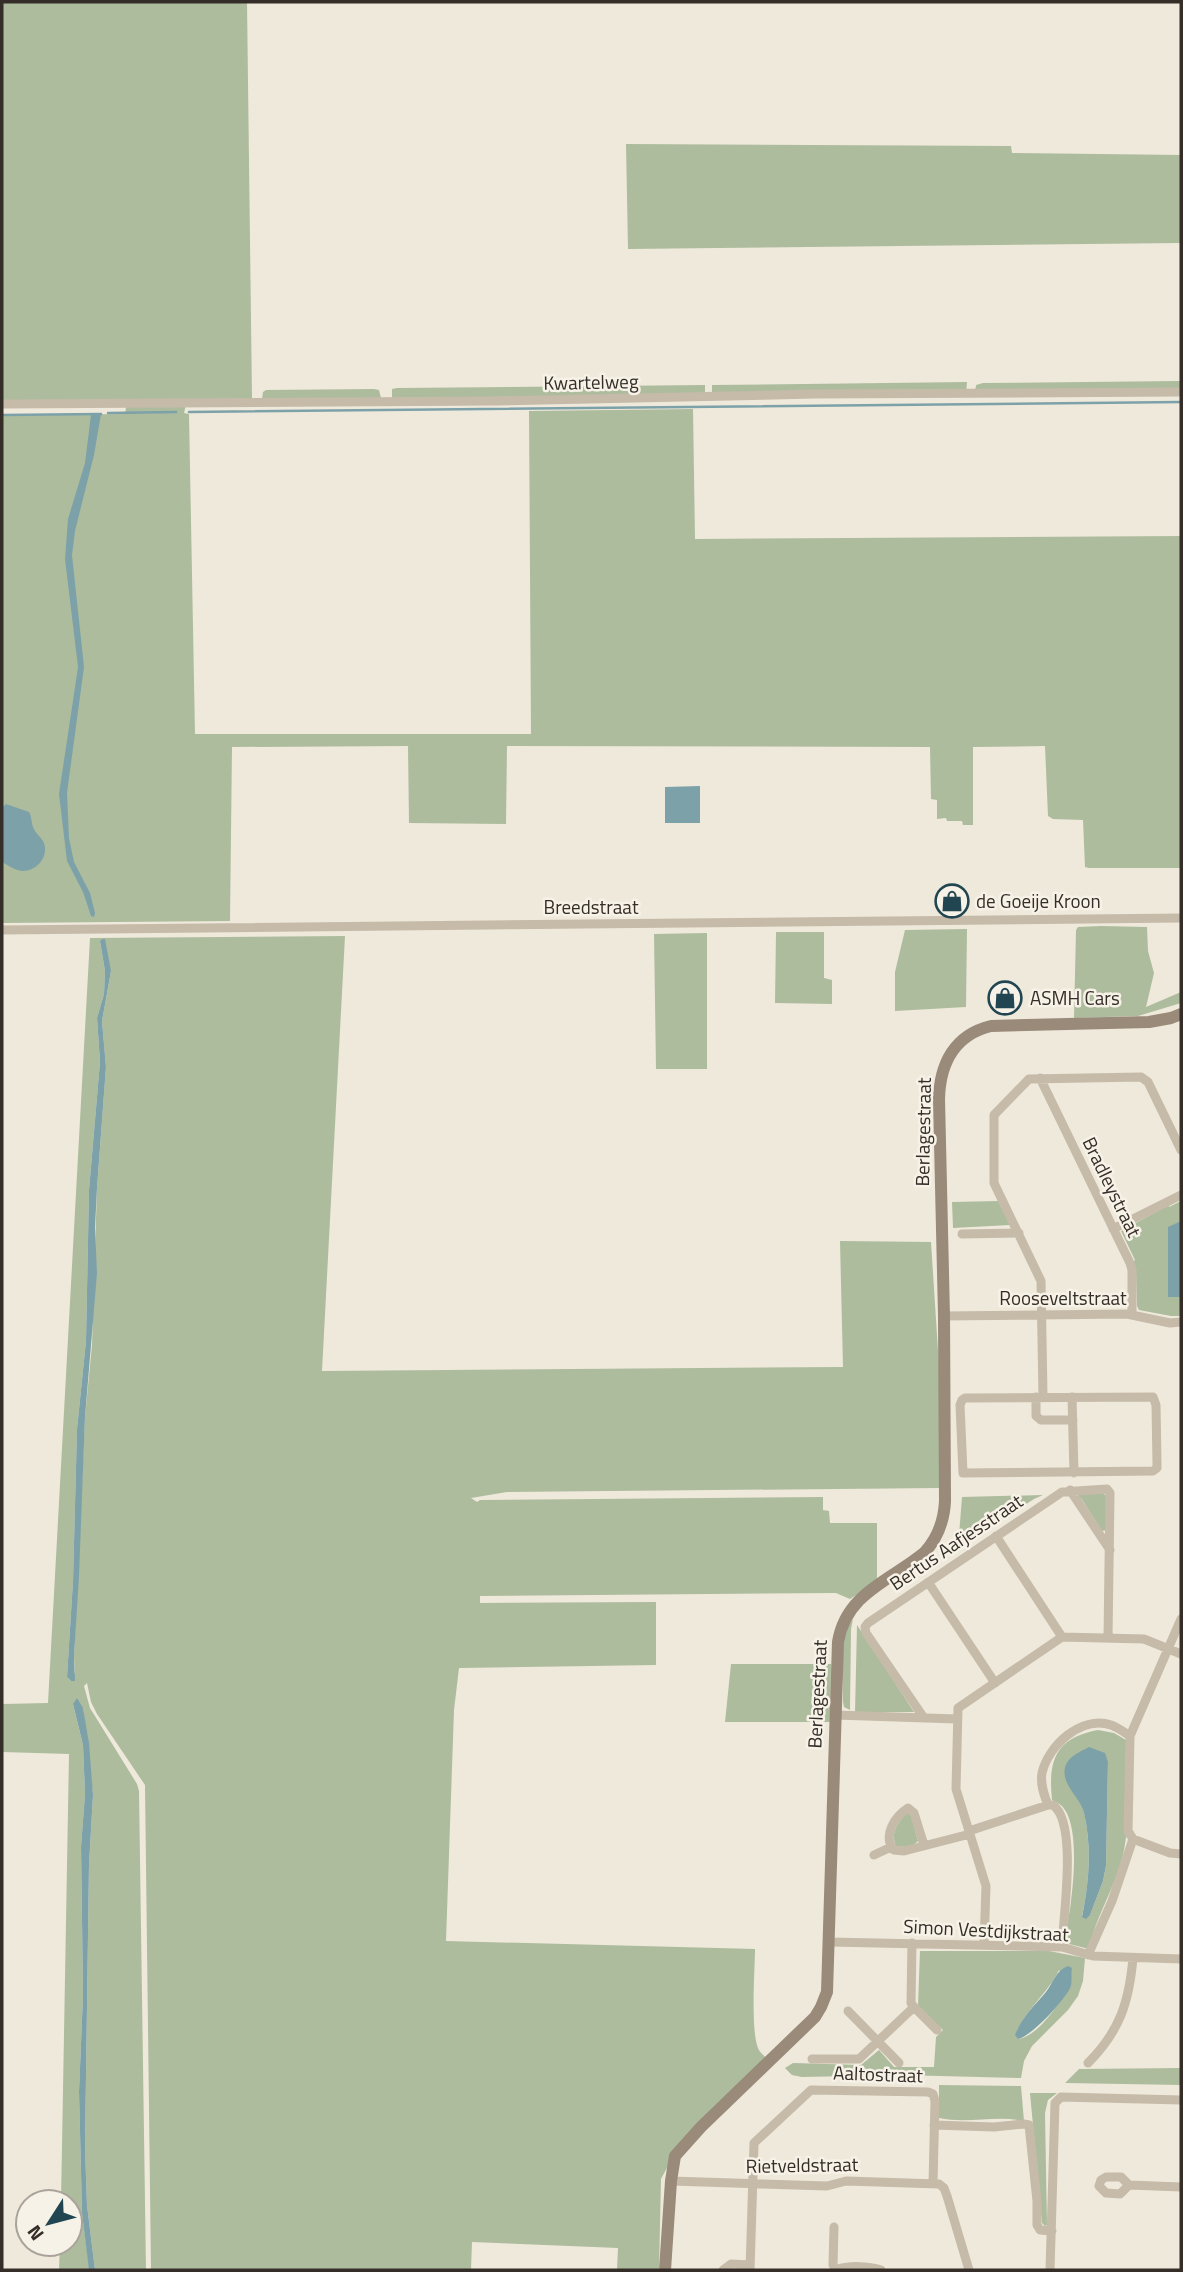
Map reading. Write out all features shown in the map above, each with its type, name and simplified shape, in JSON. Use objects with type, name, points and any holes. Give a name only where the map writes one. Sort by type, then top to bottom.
[{"type":"street","name":"Kwartelweg","points":[[2,404],[1181,392]]},
{"type":"street","name":"Breedstraat","points":[[2,930],[1181,918]]},
{"type":"street","name":"Berlagestraat","points":[[666,2270],[671,2181],[673,2164],[680,2148],[793,2039],[821,2007],[828,1984],[838,1642],[845,1616],[859,1599],[924,1553],[942,1525],[945,1501],[940,1090],[945,1063],[964,1039],[982,1028],[991,1026],[1149,1022],[1181,1014]]},
{"type":"street","points":[[1073,1420],[1041,1420],[1036,1416],[1040,1397],[1041,1281],[994,1183],[993,1115],[1029,1079],[1141,1077],[1148,1082],[1181,1150]]},
{"type":"street","name":"Bradleystraat","points":[[1040,1078],[1132,1270],[1132,1315]]},
{"type":"street","points":[[1113,1228],[1181,1195]]},
{"type":"street","points":[[962,1234],[1018,1233]]},
{"type":"street","name":"Rooseveltstraat","points":[[944,1316],[1132,1315],[1170,1323],[1181,1322]]},
{"type":"street","points":[[1153,1396],[1156,1405],[1155,1470],[964,1474],[961,1456],[962,1400],[1040,1397],[1153,1396]]},
{"type":"street","points":[[1072,1397],[1074,1473]]},
{"type":"street","points":[[1070,1490],[1109,1491],[1111,1497],[1108,1638]]},
{"type":"street","points":[[1070,1490],[1110,1550]]},
{"type":"street","name":"Bertus Aafjesstraat","points":[[923,1718],[866,1633],[865,1627],[996,1536],[1062,1492],[1070,1490]]},
{"type":"street","points":[[996,1536],[1062,1637]]},
{"type":"street","points":[[928,1582],[995,1683]]},
{"type":"street","points":[[1181,1619],[1130,1736],[1128,1830],[1133,1839],[1170,1853],[1181,1854]]},
{"type":"street","points":[[985,1945],[986,1886],[956,1789],[958,1708],[1062,1637],[1143,1639],[1181,1654]]},
{"type":"street","points":[[835,1715],[957,1719]]},
{"type":"street","points":[[1048,1804],[1041,1776],[1046,1762],[1067,1734],[1083,1726],[1110,1724],[1130,1736]]},
{"type":"street","points":[[874,1855],[891,1847],[904,1851],[969,1832],[1048,1804],[1053,1805],[1061,1813],[1067,1846],[1068,1876],[1062,1948]]},
{"type":"street","points":[[891,1847],[889,1835],[900,1814],[908,1808],[914,1813],[924,1845]]},
{"type":"street","points":[[1088,1955],[1112,1900],[1133,1839]]},
{"type":"street","name":"Simon Vestdijkstraat","points":[[830,1942],[1062,1948],[1088,1955],[1181,1959]]},
{"type":"street","points":[[912,1943],[911,2003],[937,2030]]},
{"type":"street","points":[[1087,2063],[1106,2043],[1121,2019],[1129,1994],[1133,1958]]},
{"type":"street","points":[[812,2059],[859,2059],[914,2007]]},
{"type":"street","points":[[848,2011],[899,2063]]},
{"type":"street","name":"Aaltostraat","points":[[752,2184],[754,2143],[811,2090],[933,2094],[933,2183]]},
{"type":"street","points":[[1050,2270],[1055,2104],[1061,2097],[1181,2100]]},
{"type":"street","points":[[934,2125],[1029,2125],[1037,2225],[1040,2230],[1052,2231]]},
{"type":"street","name":"Rietveldstraat","points":[[671,2181],[827,2186],[846,2181],[933,2183]]},
{"type":"street","points":[[933,2183],[944,2188],[969,2270]]},
{"type":"street","points":[[723,2270],[730,2264],[750,2268],[752,2184]]},
{"type":"street","points":[[1129,2185],[1181,2187]]},
{"type":"street","points":[[834,2227],[833,2265],[836,2270],[842,2267],[881,2270]]},
{"type":"green space","points":[[2,2],[247,2],[252,399],[187,400],[184,413],[189,414],[195,734],[531,734],[529,411],[693,409],[695,539],[1181,536],[1181,868],[1085,867],[1083,820],[1053,819],[1048,816],[1045,746],[973,747],[973,825],[963,825],[962,821],[947,821],[946,818],[937,819],[937,800],[931,799],[930,747],[507,746],[506,824],[409,823],[408,746],[232,747],[230,921],[2,923],[2,415],[125,414],[127,401],[2,401]]},
{"type":"green space","points":[[626,144],[1011,146],[1012,153],[1181,155],[1181,243],[628,249]]},
{"type":"green space","points":[[1181,381],[1181,391],[975,393],[976,385],[983,383]]},
{"type":"green space","points":[[967,382],[966,393],[712,395],[712,385]]},
{"type":"green space","points":[[705,385],[705,395],[392,398],[392,389],[397,388]]},
{"type":"green space","points":[[266,390],[379,390],[381,398],[262,399]]},
{"type":"green space","points":[[1078,927],[1147,927],[1148,951],[1154,973],[1146,1007],[1181,992],[1181,1003],[1138,1016],[1074,1018],[1076,930]]},
{"type":"green space","points":[[967,929],[966,1007],[895,1011],[895,972],[905,930]]},
{"type":"green space","points":[[776,932],[824,932],[824,978],[832,980],[832,1004],[775,1003]]},
{"type":"green space","points":[[707,933],[707,1069],[656,1069],[654,934]]},
{"type":"green space","points":[[345,936],[322,1371],[843,1367],[840,1241],[931,1242],[939,1366],[939,1488],[507,1492],[471,1498],[477,1502],[823,1497],[823,1510],[829,1511],[830,1523],[877,1523],[877,1581],[850,1599],[836,1593],[480,1596],[480,1603],[656,1602],[656,1665],[459,1668],[454,1710],[446,1941],[755,1949],[756,2042],[766,2058],[678,2147],[661,2179],[659,2270],[617,2270],[618,2248],[472,2242],[471,2270],[151,2270],[145,1785],[97,1714],[87,1683],[84,1686],[90,1708],[139,1791],[146,2270],[95,2270],[87,2205],[85,2148],[89,1865],[93,1795],[83,1708],[73,1704],[83,1745],[85,1794],[81,1847],[83,1995],[79,2092],[81,2188],[61,2188],[69,1754],[2,1752],[2,1704],[48,1703],[90,938]],"holes":[[[100,941],[111,971],[102,1021],[106,1067],[97,1188],[92,1345],[85,1417],[75,1672],[71,1681],[67,1677],[73,1581],[77,1429],[86,1341],[89,1190],[100,1062],[97,1018],[104,994],[105,971]]]},
{"type":"green space","points":[[999,1201],[1010,1225],[953,1228],[952,1202]]},
{"type":"green space","points":[[1181,1201],[1181,1221],[1168,1228],[1168,1297],[1181,1297],[1181,1316],[1139,1310],[1133,1262],[1135,1260],[1121,1231]]},
{"type":"green space","points":[[1101,1492],[1107,1496],[1106,1530],[1102,1531],[1078,1497],[1079,1493]]},
{"type":"green space","points":[[1043,1495],[1034,1499],[958,1548],[962,1497]]},
{"type":"green space","points":[[853,1619],[850,1710],[844,1707],[843,1702],[843,1646],[846,1628]]},
{"type":"green space","points":[[857,1625],[863,1634],[914,1712],[855,1712]]},
{"type":"green space","points":[[731,1664],[831,1664],[830,1722],[725,1722]]},
{"type":"green space","points":[[1098,1730],[1114,1733],[1126,1740],[1128,1795],[1126,1837],[1121,1863],[1096,1924],[1089,1949],[1069,1944],[1067,1928],[1074,1854],[1072,1829],[1065,1810],[1052,1800],[1051,1786],[1053,1763],[1057,1753],[1063,1745]],"holes":[[[1108,1762],[1106,1866],[1090,1915],[1082,1916],[1089,1860],[1082,1804]]]},
{"type":"green space","points":[[906,1813],[910,1813],[918,1841],[911,1846],[896,1846],[894,1832]]},
{"type":"green space","points":[[920,1951],[1049,1951],[1085,1958],[1083,1981],[1078,1996],[1068,2010],[1032,2046],[1024,2061],[1021,2078],[900,2075],[802,2077],[792,2075],[785,2068],[793,2063],[861,2065],[879,2050],[894,2067],[934,2067],[936,2037],[943,2030],[918,2006]],"holes":[[[1059,1970],[1071,1986],[1042,2025],[1019,2039],[1016,2034],[1020,2025]]]},
{"type":"green space","points":[[1181,2068],[1181,2085],[1065,2083],[1079,2069]]},
{"type":"green space","points":[[939,2085],[1021,2086],[1024,2121],[939,2118]]},
{"type":"green space","points":[[1030,2093],[1057,2093],[1048,2100],[1045,2113],[1045,2226],[1042,2223]]},
{"type":"green space","points":[[84,2228],[89,2270],[59,2270],[59,2258],[84,2258]]},
{"type":"water","points":[[101,414],[72,555],[84,667],[67,793],[69,838],[74,862],[90,893],[94,917],[91,916],[83,892],[67,861],[59,794],[78,667],[65,559],[68,519],[85,463],[91,415]]},
{"type":"water","points":[[700,786],[700,823],[665,823],[665,787]]},
{"type":"water","points":[[6,804],[29,812],[34,829],[44,842],[44,857],[39,864],[27,871],[20,871],[2,862],[2,808]]},
{"type":"water","points":[[103,939],[111,971],[102,1021],[106,1067],[95,1228],[97,1273],[85,1417],[75,1681],[71,1681],[67,1677],[73,1581],[77,1429],[86,1341],[89,1190],[100,1062],[97,1018],[104,994],[105,971],[100,941]]},
{"type":"water","points":[[1181,1221],[1181,1297],[1168,1297],[1168,1227]]},
{"type":"water","points":[[77,1698],[83,1708],[93,1795],[89,1865],[85,2148],[87,2205],[95,2270],[89,2270],[84,2229],[84,2188],[81,2188],[79,2092],[83,1995],[81,1847],[85,1794],[83,1745],[73,1704]]},
{"type":"water","points":[[1089,1747],[1105,1753],[1108,1762],[1106,1866],[1103,1881],[1086,1919],[1082,1917],[1089,1865],[1088,1839],[1082,1807],[1068,1786],[1065,1768],[1074,1755]]},
{"type":"water","points":[[1068,1966],[1072,1968],[1068,1992],[1040,2024],[1018,2039],[1015,2035],[1025,2017],[1058,1974]]},
{"type":"waterway","points":[[189,412],[1181,402]]},
{"type":"waterway","points":[[108,413],[176,412]]},
{"type":"waterway","points":[[2,415],[101,414]]},
{"type":"place","name":"de Goeije Kroon","points":[[952,901]]},
{"type":"place","name":"ASMH Cars","points":[[1005,998]]}]
